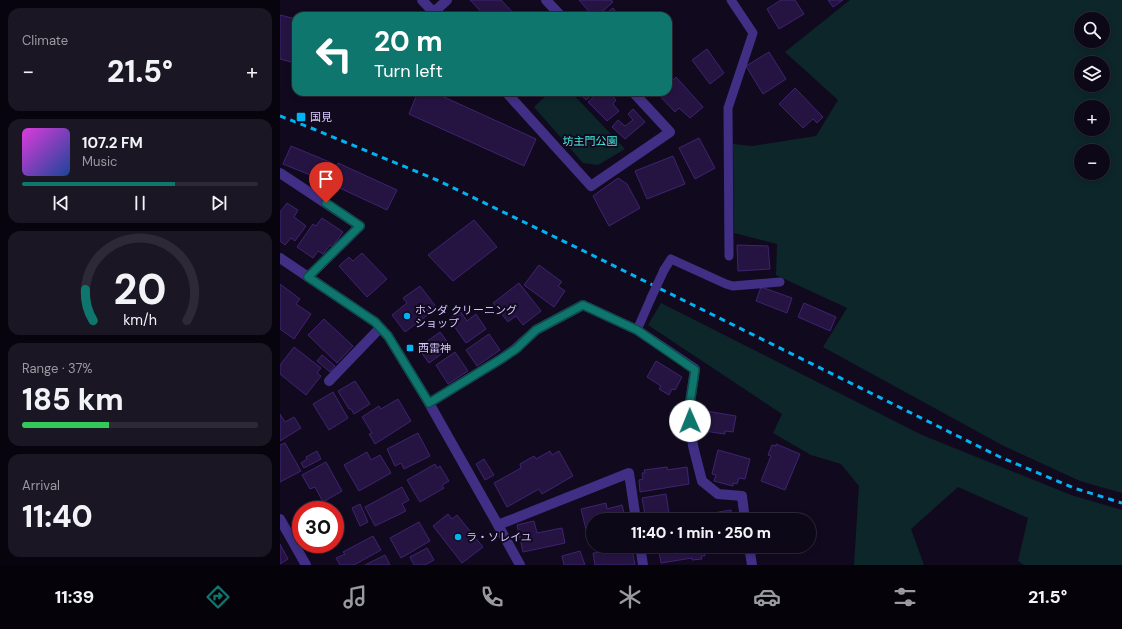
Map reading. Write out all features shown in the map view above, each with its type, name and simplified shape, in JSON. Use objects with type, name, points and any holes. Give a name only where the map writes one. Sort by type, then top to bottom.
[{"type":"street","points":[[422,0],[434,12]]},
{"type":"street","points":[[438,12],[447,0]]},
{"type":"street","points":[[546,0],[557,12]]},
{"type":"street","points":[[510,96],[590,186],[670,132],[637,96]]},
{"type":"street","points":[[280,173],[360,226],[308,277]]},
{"type":"street","points":[[280,258],[375,322],[388,336],[429,403],[520,565]]},
{"type":"street","points":[[429,403],[516,349],[536,330],[583,305],[637,330],[695,370],[689,409],[693,446],[702,481],[718,494],[742,496],[744,513]]},
{"type":"street","points":[[329,381],[380,328]]},
{"type":"street","points":[[498,524],[629,473],[635,513]]},
{"type":"street","points":[[280,519],[306,565]]},
{"type":"street","points":[[641,553],[643,565]]},
{"type":"street","points":[[750,553],[752,565]]},
{"type":"lane","points":[[729,256],[728,108],[753,33],[731,0]]},
{"type":"lane","points":[[637,330],[664,270],[671,258],[733,286],[780,282]]},
{"type":"green space","points":[[850,0],[1122,0],[1122,493],[1080,481],[1002,445],[823,347],[847,308],[776,275],[777,244],[734,233],[733,144],[752,146],[816,136],[838,100],[785,52]]},
{"type":"green space","name":"坊主門公園","points":[[546,96],[575,96],[625,149],[598,165],[583,163],[534,107]]},
{"type":"green space","points":[[661,303],[922,435],[1071,495],[1122,510],[1122,565],[1024,565],[1018,561],[1028,518],[958,487],[911,529],[924,565],[854,565],[859,486],[841,464],[811,455],[773,433],[782,414],[648,325]]},
{"type":"building","points":[[470,0],[501,0],[512,12],[481,12]]},
{"type":"building","points":[[579,0],[611,0],[613,2],[600,12],[590,12]]},
{"type":"building","points":[[781,0],[795,0],[804,14],[779,29],[767,9]]},
{"type":"building","points":[[828,0],[843,0],[833,7]]},
{"type":"building","points":[[613,8],[616,12],[608,12]]},
{"type":"building","points":[[280,15],[292,18],[292,62],[280,59]]},
{"type":"building","points":[[707,49],[724,73],[710,84],[692,60]]},
{"type":"building","points":[[769,52],[786,79],[763,94],[746,66]]},
{"type":"building","points":[[676,77],[703,107],[690,118],[679,108],[675,112],[660,96],[672,96],[672,81]]},
{"type":"building","points":[[795,88],[823,117],[817,123],[813,119],[803,128],[779,104]]},
{"type":"building","points":[[416,96],[442,96],[536,139],[524,166],[409,114]]},
{"type":"building","points":[[582,96],[590,96],[586,100]]},
{"type":"building","points":[[595,96],[612,96],[616,100],[613,104],[619,111],[607,121],[588,102]]},
{"type":"building","points":[[633,109],[645,122],[625,139],[612,127],[618,120],[625,126],[633,120],[628,114]]},
{"type":"building","points":[[699,138],[715,168],[695,179],[679,148]]},
{"type":"building","points":[[291,146],[332,163],[325,181],[283,164]]},
{"type":"building","points":[[673,156],[685,184],[647,199],[635,171]]},
{"type":"building","points":[[338,163],[397,190],[387,210],[329,183]]},
{"type":"building","points":[[618,178],[627,184],[640,208],[609,226],[593,196]]},
{"type":"building","points":[[287,203],[298,210],[294,217],[306,226],[295,241],[291,238],[285,245],[280,241],[280,212]]},
{"type":"building","points":[[322,218],[343,232],[332,247],[330,245],[323,254],[318,251],[313,258],[297,247],[313,224],[316,226]]},
{"type":"building","points":[[474,220],[497,247],[453,281],[428,255]]},
{"type":"building","points":[[737,245],[768,246],[770,269],[738,271]]},
{"type":"building","points":[[362,253],[387,279],[367,297],[339,266],[349,257],[353,261]]},
{"type":"building","points":[[539,265],[562,282],[558,286],[565,291],[554,307],[524,285]]},
{"type":"building","points":[[519,283],[541,311],[523,325],[516,316],[508,322],[493,303]]},
{"type":"building","points":[[280,284],[300,299],[296,304],[311,314],[294,339],[280,329]]},
{"type":"building","points":[[420,286],[437,308],[405,332],[392,315],[407,303],[403,298]]},
{"type":"building","points":[[761,287],[792,298],[787,313],[756,301]]},
{"type":"building","points":[[804,303],[836,317],[830,331],[798,317]]},
{"type":"building","points":[[460,311],[467,321],[476,314],[486,329],[466,343],[449,319]]},
{"type":"building","points":[[324,319],[353,346],[337,363],[308,335]]},
{"type":"building","points":[[440,332],[451,347],[429,363],[418,348]]},
{"type":"building","points":[[489,334],[500,350],[477,366],[466,350]]},
{"type":"building","points":[[294,347],[321,368],[317,373],[321,376],[306,395],[280,374],[280,365]]},
{"type":"building","points":[[455,352],[468,371],[448,384],[436,365]]},
{"type":"building","points":[[322,355],[335,366],[330,372],[317,361]]},
{"type":"building","points":[[656,361],[682,377],[675,390],[672,389],[669,395],[659,389],[661,386],[647,377]]},
{"type":"building","points":[[355,381],[370,404],[354,414],[351,409],[349,409],[338,391]]},
{"type":"building","points":[[333,392],[348,418],[329,430],[313,404]]},
{"type":"building","points":[[398,399],[411,421],[375,444],[369,434],[372,433],[362,417],[379,406],[381,409]]},
{"type":"building","points":[[700,410],[736,416],[733,432],[725,431],[725,434],[697,430]]},
{"type":"building","points":[[280,414],[285,422],[294,417],[301,428],[280,441]]},
{"type":"building","points":[[418,433],[430,456],[404,469],[401,463],[395,466],[387,449]]},
{"type":"building","points":[[285,443],[301,471],[280,482],[280,445]]},
{"type":"building","points":[[776,444],[800,454],[785,490],[761,481],[771,456],[768,455],[772,445],[776,446]]},
{"type":"building","points":[[718,450],[750,459],[745,479],[739,478],[737,484],[733,483],[733,486],[714,481],[716,475],[712,474]]},
{"type":"building","points":[[317,451],[321,459],[304,468],[301,463],[307,459],[306,457]]},
{"type":"building","points":[[550,451],[552,455],[559,451],[573,476],[542,494],[539,489],[507,507],[494,483],[521,468],[520,464],[534,456],[536,459]]},
{"type":"building","points":[[367,452],[371,460],[380,455],[391,473],[359,491],[344,465]]},
{"type":"building","points":[[484,459],[494,475],[485,480],[476,464]]},
{"type":"building","points":[[326,462],[342,491],[322,501],[315,487],[310,489],[302,475]]},
{"type":"building","points":[[435,464],[437,468],[440,466],[449,481],[442,485],[444,488],[420,502],[407,480]]},
{"type":"building","points":[[667,467],[668,470],[687,467],[689,484],[640,492],[639,480],[643,479],[642,473],[645,473],[644,470]]},
{"type":"building","points":[[402,487],[409,500],[402,504],[406,511],[375,526],[365,507]]},
{"type":"building","points":[[666,494],[669,513],[645,513],[642,498]]},
{"type":"building","points":[[606,503],[607,509],[622,505],[624,513],[586,513],[586,530],[581,509]]},
{"type":"building","points":[[360,504],[368,522],[360,526],[352,508]]},
{"type":"building","points":[[731,510],[731,513],[713,513]]},
{"type":"building","name":"ラ・ソレイユ","points":[[448,514],[452,519],[457,515],[483,547],[462,563],[433,526]]},
{"type":"building","points":[[534,521],[537,533],[562,528],[565,543],[523,552],[517,525]]},
{"type":"building","points":[[419,522],[430,541],[401,558],[390,538]]},
{"type":"building","points":[[373,536],[381,550],[354,565],[340,565],[336,558],[345,554],[344,551]]},
{"type":"building","points":[[280,544],[288,559],[280,564]]},
{"type":"building","points":[[427,548],[434,560],[425,565],[414,565],[410,557]]},
{"type":"building","points":[[580,551],[585,565],[564,565],[562,556]]},
{"type":"building","points":[[593,553],[633,553],[635,565],[595,565]]},
{"type":"building","points":[[659,553],[705,553],[705,556],[701,556],[702,559],[692,560],[692,558],[661,563]]},
{"type":"building","points":[[385,555],[390,565],[365,565]]},
{"type":"railway","points":[[280,116],[437,180],[1000,457],[1074,488],[1122,503]]},
{"type":"place","name":"国見","points":[[301,117]]},
{"type":"place","name":"ホンダ クリーニング ショップ","points":[[407,316]]},
{"type":"place","name":"西雷神","points":[[410,348]]},
{"type":"place","name":"ラ・ソレイユ","points":[[458,537]]},
{"type":"route","points":[[326,203],[360,226],[308,277],[375,322],[388,336],[429,403],[516,349],[536,330],[583,305],[637,330],[695,370],[689,409],[690,421]]}]
